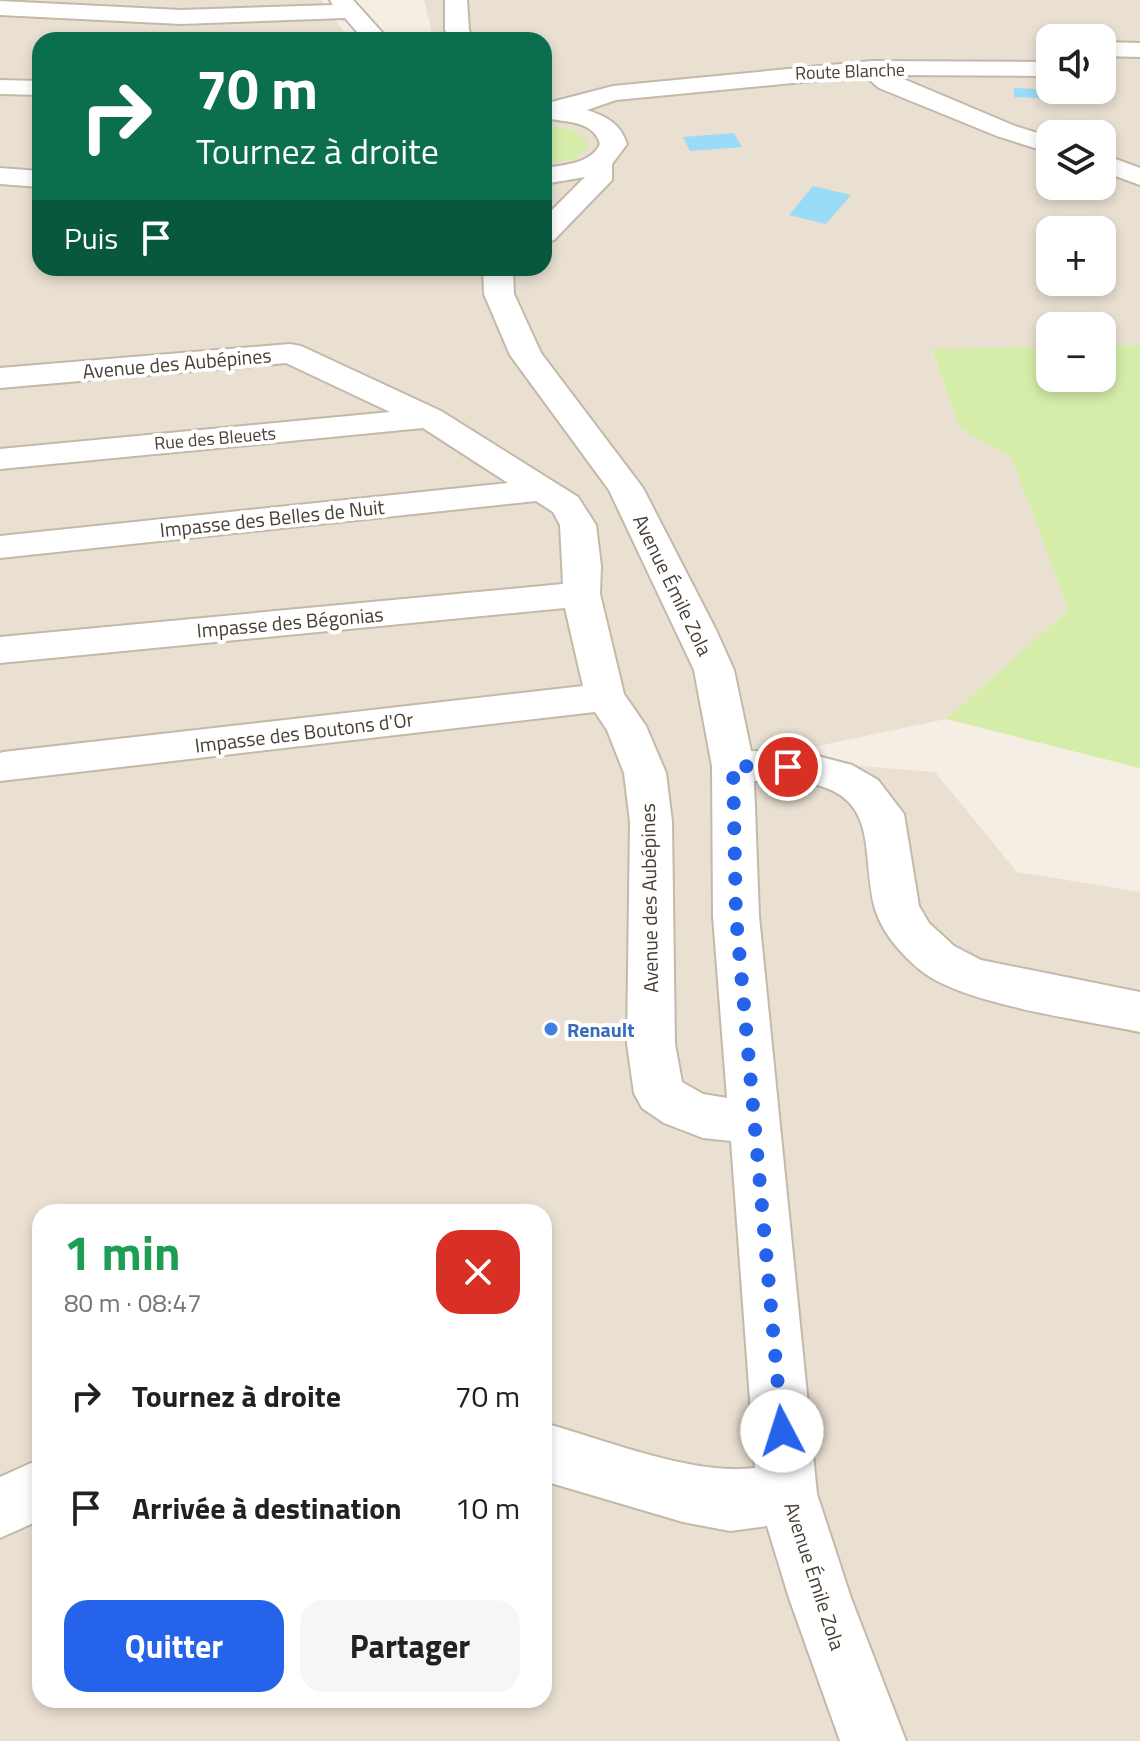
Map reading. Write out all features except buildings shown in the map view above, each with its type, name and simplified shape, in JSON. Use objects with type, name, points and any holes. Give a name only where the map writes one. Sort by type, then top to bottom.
[{"type":"street","points":[[456,0],[458,32]]},
{"type":"street","points":[[0,8],[181,17],[346,6],[370,32]]},
{"type":"street","points":[[925,44],[1036,48]]},
{"type":"street","points":[[1116,49],[1140,50]]},
{"type":"street","points":[[872,68],[888,83],[1036,140]]},
{"type":"street","name":"Route Blanche","points":[[552,110],[613,93],[724,79],[872,68],[1036,69]]},
{"type":"street","points":[[1116,70],[1140,70]]},
{"type":"street","points":[[0,87],[32,88]]},
{"type":"street","name":"Route Blanche","points":[[614,136],[611,120],[615,108],[651,89]]},
{"type":"street","points":[[552,112],[589,118],[605,126],[614,136],[614,151],[586,169],[552,199]]},
{"type":"street","points":[[1116,168],[1140,177]]},
{"type":"street","points":[[552,175],[586,169]]},
{"type":"street","points":[[552,226],[598,180],[586,169]]},
{"type":"street","points":[[0,176],[32,178]]},
{"type":"street","name":"Avenue Émile Zola","points":[[503,277],[526,355],[626,488],[714,670],[733,766],[736,916],[787,1494],[820,1598],[873,1741]]},
{"type":"street","name":"Avenue des Aubépines","points":[[0,378],[290,353],[429,418],[566,505],[578,525],[583,566],[581,594],[605,697],[626,726],[645,773],[651,822],[651,1044],[659,1093],[681,1110],[718,1120],[753,1120]]},
{"type":"street","name":"Rue des Bleuets","points":[[0,459],[429,418]]},
{"type":"street","name":"Impasse des Belles de Nuit","points":[[0,547],[544,490]]},
{"type":"street","name":"Impasse des Bégonias","points":[[0,650],[581,594]]},
{"type":"street","name":"Impasse des Boutons d'Or","points":[[3,767],[605,697]]},
{"type":"street","points":[[733,766],[802,767],[837,776],[863,791],[883,814],[897,908],[913,936],[938,959],[971,977],[1140,1012]]},
{"type":"street","points":[[552,1454],[683,1492],[730,1501],[787,1494]]},
{"type":"street","points":[[0,1508],[32,1493]]},
{"type":"shaded area","points":[[0,0],[321,0],[344,32],[32,32],[32,276],[552,276],[552,32],[432,32],[424,0],[1140,0],[1140,345],[1116,346],[1116,312],[1036,312],[1036,347],[931,350],[960,428],[1012,458],[1068,610],[946,719],[761,758],[935,772],[1017,872],[1140,892],[1140,1741],[0,1741]]},
{"type":"green space","points":[[552,126],[574,130],[587,141],[588,148],[574,159],[552,163]]},
{"type":"green space","points":[[1140,345],[1140,768],[946,719],[1068,610],[1012,458],[960,428],[931,349],[1036,347],[1036,392],[1116,392],[1116,346]]},
{"type":"water","points":[[1014,88],[1036,89],[1036,98],[1014,97]]},
{"type":"water","points":[[734,133],[742,147],[690,151],[683,137]]},
{"type":"water","points":[[813,186],[851,195],[826,224],[789,215]]},
{"type":"place","name":"Renault","points":[[551,1029]]},
{"type":"route","points":[[782,1431],[736,916],[733,766],[788,767]]}]
